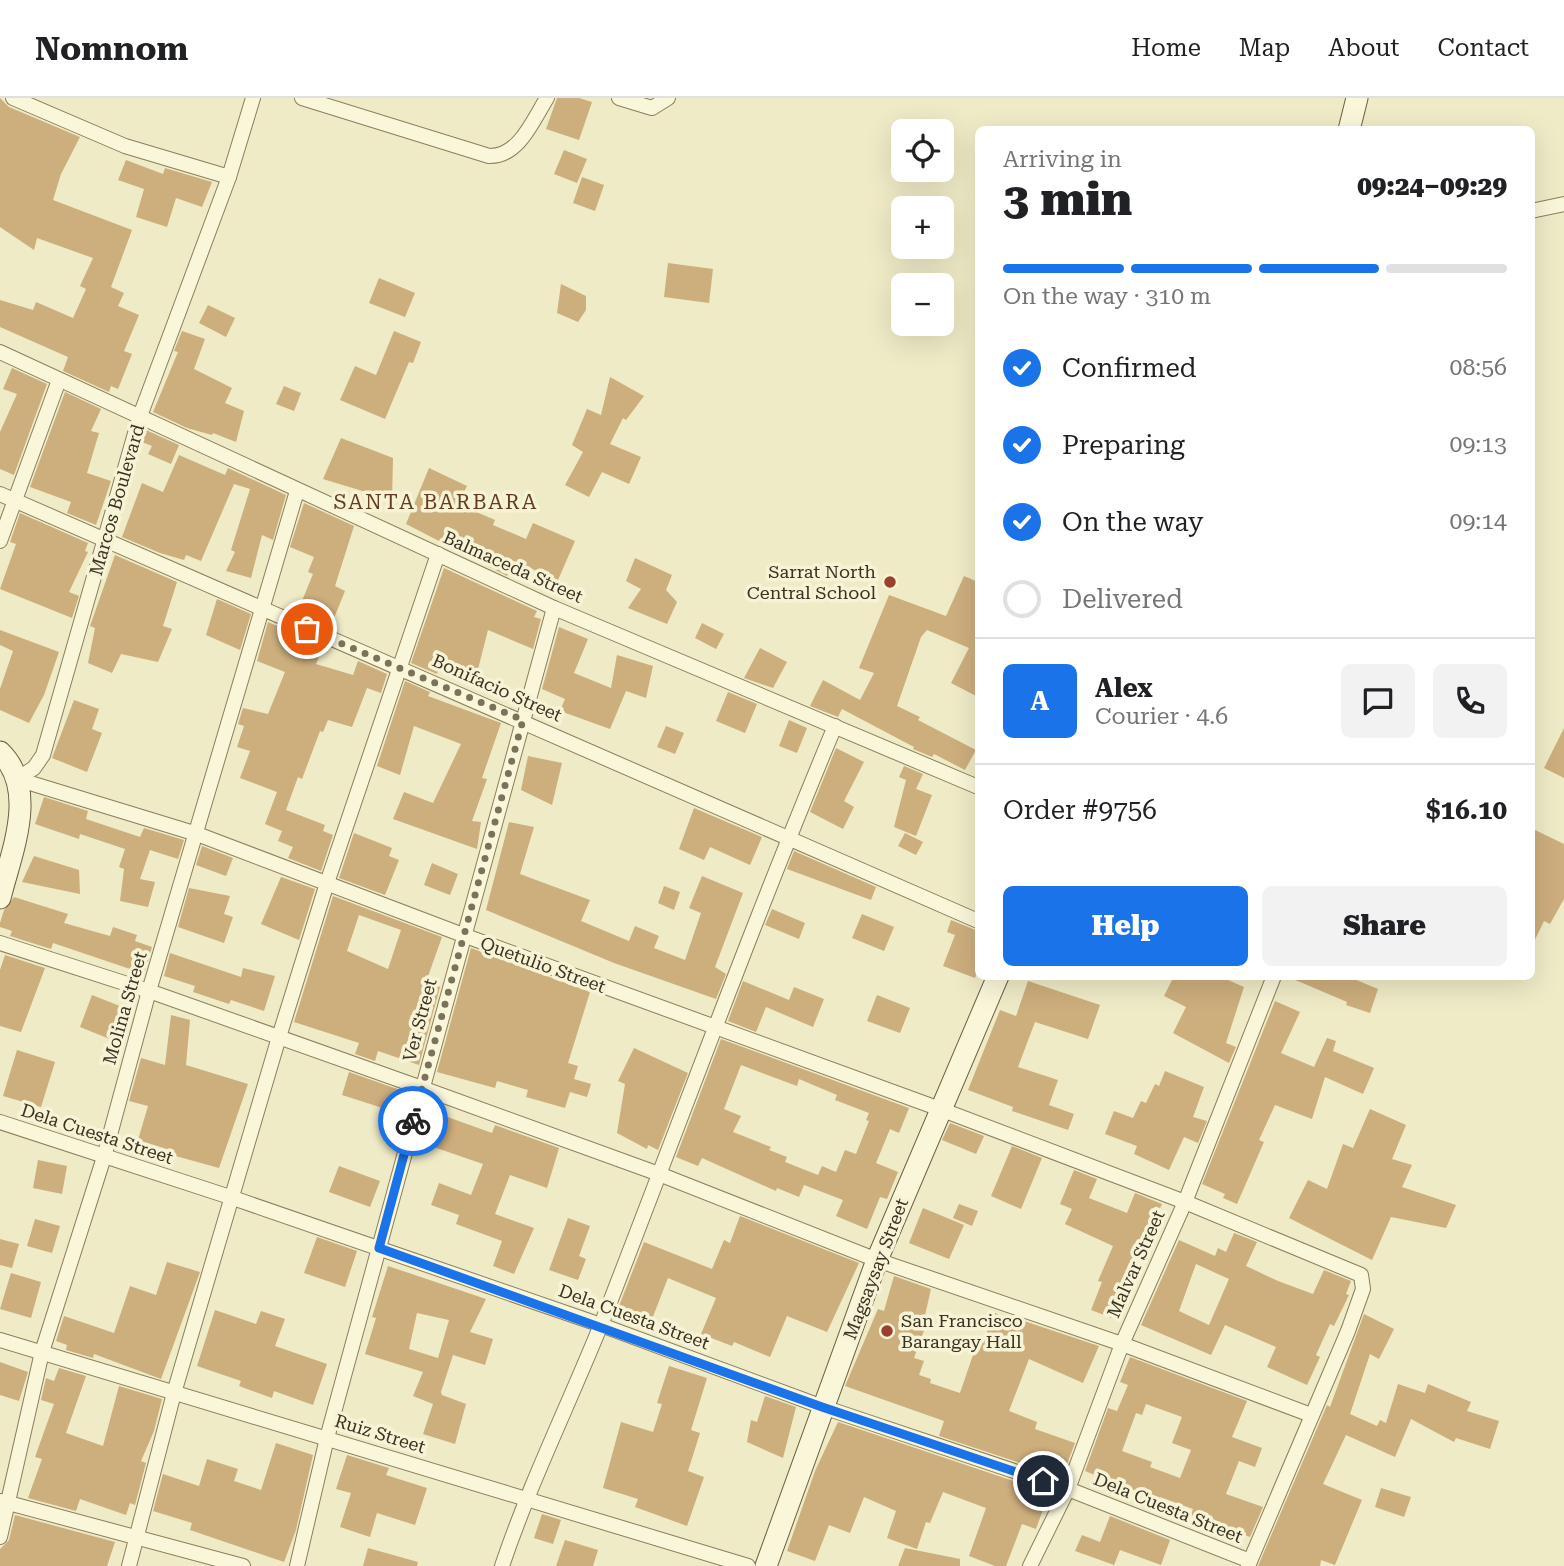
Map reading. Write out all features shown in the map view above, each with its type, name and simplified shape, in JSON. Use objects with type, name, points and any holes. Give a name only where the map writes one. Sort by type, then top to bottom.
[{"type":"main road","points":[[1350,126],[1357,98]]},
{"type":"main road","points":[[0,752],[17,779],[22,796],[17,831],[0,898]]},
{"type":"main road","name":"Magsaysay Street","points":[[766,1566],[877,1260],[996,980]]},
{"type":"street","points":[[13,98],[125,146],[229,177]]},
{"type":"street","name":"Marcos Boulevard","points":[[17,779],[34,768],[43,755],[140,416],[229,177],[253,98]]},
{"type":"street","points":[[302,98],[499,157],[515,148],[547,98]]},
{"type":"street","points":[[619,98],[652,108],[668,98]]},
{"type":"street","points":[[1535,210],[1564,204]]},
{"type":"street","name":"Balmaceda Street","points":[[0,352],[554,608],[975,786]]},
{"type":"street","points":[[0,541],[59,380]]},
{"type":"street","name":"Molina Street","points":[[0,1537],[5,1502],[42,1352],[103,1157],[149,991],[297,491]]},
{"type":"street","name":"Bonifacio Street","points":[[0,494],[262,610],[523,720],[975,920]]},
{"type":"street","points":[[129,1566],[174,1392],[230,1197],[327,883],[438,554]]},
{"type":"street","name":"Ver Street","points":[[297,1566],[327,1438],[554,608]]},
{"type":"street","points":[[502,1566],[525,1499],[601,1325],[713,1027],[835,726]]},
{"type":"street","name":"Quetulio Street","points":[[17,779],[197,834],[463,935],[940,1109],[1185,1202],[1361,1275],[1364,1279],[1348,1331],[1311,1415]]},
{"type":"street","points":[[0,943],[149,991],[422,1088],[659,1174],[877,1260],[1122,1344],[1311,1415],[1249,1564]]},
{"type":"street","name":"Malvar Street","points":[[1030,1566],[1068,1489],[1122,1344],[1185,1202],[1272,980]]},
{"type":"street","name":"Dela Cuesta Street","points":[[0,1122],[379,1248],[601,1325],[822,1407],[1068,1489],[1249,1564]]},
{"type":"street","name":"Ruiz Street","points":[[0,1340],[748,1566]]},
{"type":"street","points":[[5,1502],[243,1566]]},
{"type":"building","points":[[0,98],[9,107],[80,137],[61,174],[53,200],[132,230],[111,287],[124,293],[118,306],[139,315],[124,351],[132,354],[118,389],[111,386],[109,392],[63,371],[68,357],[0,327],[0,300],[33,310],[36,302],[73,318],[86,289],[80,286],[93,258],[37,238],[34,250],[0,227]]},
{"type":"building","points":[[557,98],[579,98],[592,102],[579,140],[546,129]]},
{"type":"building","points":[[564,150],[587,159],[577,183],[554,174]]},
{"type":"building","points":[[126,160],[163,174],[165,168],[212,182],[202,207],[176,198],[167,227],[136,217],[144,189],[118,180]]},
{"type":"building","points":[[582,177],[604,185],[595,211],[573,203]]},
{"type":"building","points":[[668,263],[713,269],[709,303],[664,297]]},
{"type":"building","points":[[379,278],[415,293],[405,317],[369,303]]},
{"type":"building","points":[[561,284],[586,296],[586,310],[578,322],[557,313]]},
{"type":"building","points":[[208,305],[235,318],[226,337],[199,323]]},
{"type":"building","points":[[182,331],[205,339],[194,369],[232,388],[225,403],[244,411],[236,442],[213,433],[212,435],[187,428],[153,412],[178,352],[174,351]]},
{"type":"building","points":[[394,331],[421,342],[413,363],[409,362],[385,419],[340,400],[355,366],[376,375]]},
{"type":"building","points":[[12,368],[47,384],[14,475],[0,469],[0,432],[17,394],[3,389]]},
{"type":"building","points":[[610,377],[644,396],[626,420],[623,418],[610,444],[641,457],[629,484],[602,472],[589,497],[565,485],[583,452],[572,445],[587,409],[601,415]]},
{"type":"building","points":[[284,386],[301,393],[294,411],[276,404]]},
{"type":"building","points":[[65,392],[101,409],[91,431],[99,433],[87,473],[111,481],[96,525],[67,513],[71,502],[30,487]]},
{"type":"building","points":[[146,430],[179,445],[171,464],[148,454],[152,446],[142,442]]},
{"type":"building","points":[[341,438],[393,458],[392,500],[323,479]]},
{"type":"building","points":[[179,455],[225,475],[228,468],[286,495],[273,540],[262,535],[251,578],[226,571],[235,552],[231,550],[250,489],[234,484],[201,561],[186,555],[184,560],[160,553],[122,537],[142,483],[163,492]]},
{"type":"building","points":[[429,468],[467,486],[458,504],[495,520],[493,525],[526,539],[533,523],[575,541],[558,580],[513,561],[507,576],[406,524]]},
{"type":"building","points":[[304,503],[354,526],[335,586],[345,591],[330,628],[297,613],[313,574],[308,572],[314,557],[290,547]]},
{"type":"building","points":[[20,513],[88,543],[85,551],[88,552],[69,592],[79,596],[72,618],[0,589],[16,544],[10,542]]},
{"type":"building","points":[[115,555],[177,582],[163,626],[172,629],[158,662],[121,654],[112,673],[88,663],[95,628],[90,626]]},
{"type":"building","points":[[635,558],[672,575],[666,590],[677,602],[667,624],[628,608],[641,589],[626,581]]},
{"type":"building","points":[[444,568],[537,611],[534,617],[541,619],[533,649],[488,630],[475,681],[441,661],[437,674],[411,663]]},
{"type":"building","points":[[964,576],[975,581],[975,695],[951,683],[969,648],[927,630],[921,637],[897,706],[975,749],[965,770],[934,754],[932,757],[913,749],[914,747],[842,709],[838,717],[810,706],[823,680],[860,700],[874,673],[859,668],[889,595],[946,616]]},
{"type":"building","points":[[217,599],[251,614],[240,650],[206,635]]},
{"type":"building","points":[[268,622],[324,646],[316,664],[353,675],[358,661],[387,674],[381,693],[367,688],[352,727],[328,720],[323,732],[320,731],[302,779],[298,777],[286,810],[325,825],[323,831],[333,835],[321,871],[288,858],[293,847],[278,841],[282,831],[265,824],[277,792],[240,778],[250,751],[237,747],[244,726],[238,724],[243,708],[268,714],[285,672],[257,661]]},
{"type":"building","points":[[702,623],[724,634],[716,649],[695,638]]},
{"type":"building","points":[[559,627],[588,639],[574,673],[611,688],[617,655],[653,666],[646,698],[626,691],[610,729],[560,711],[565,699],[542,689]]},
{"type":"building","points":[[0,630],[59,652],[44,695],[29,723],[0,710],[0,689],[13,651],[0,645]]},
{"type":"building","points":[[760,648],[787,662],[773,688],[744,678]]},
{"type":"building","points":[[405,681],[430,692],[428,696],[501,723],[482,778],[487,779],[472,821],[481,822],[477,849],[393,819],[404,792],[433,803],[461,744],[414,726],[400,775],[377,766]]},
{"type":"building","points":[[728,692],[757,704],[745,733],[716,721]]},
{"type":"building","points":[[74,700],[99,709],[92,729],[102,733],[87,772],[52,758]]},
{"type":"building","points":[[789,720],[807,728],[797,753],[779,746]]},
{"type":"building","points":[[666,726],[684,733],[675,754],[657,747]]},
{"type":"building","points":[[1564,728],[1564,778],[1544,768]]},
{"type":"building","points":[[836,748],[864,762],[844,801],[854,807],[843,829],[810,812]]},
{"type":"building","points":[[528,756],[562,763],[552,805],[521,790]]},
{"type":"building","points":[[904,766],[923,774],[916,789],[932,795],[916,836],[894,827],[906,780],[899,777]]},
{"type":"building","points":[[44,797],[88,811],[86,819],[140,837],[144,828],[184,840],[178,859],[150,850],[140,879],[155,882],[148,907],[120,901],[124,869],[119,867],[125,849],[80,834],[79,839],[35,824]]},
{"type":"building","points":[[694,808],[762,837],[750,865],[710,847],[704,860],[679,849]]},
{"type":"building","points":[[509,822],[534,827],[520,874],[590,900],[581,921],[629,941],[635,926],[659,936],[654,948],[685,960],[701,913],[689,908],[702,876],[743,893],[715,967],[726,974],[716,999],[614,963],[486,910]]},
{"type":"building","points":[[1535,830],[1564,844],[1564,899],[1550,924],[1544,921],[1535,940]]},
{"type":"building","points":[[354,833],[392,848],[389,856],[399,860],[385,895],[339,878]]},
{"type":"building","points":[[905,833],[923,842],[916,855],[898,846]]},
{"type":"building","points":[[202,846],[233,858],[226,876],[196,865]]},
{"type":"building","points":[[794,851],[876,887],[871,900],[787,869]]},
{"type":"building","points":[[34,856],[79,870],[80,894],[22,882]]},
{"type":"building","points":[[432,863],[458,874],[450,895],[424,885]]},
{"type":"building","points":[[281,877],[315,889],[299,940],[261,924]]},
{"type":"building","points":[[664,886],[680,892],[674,910],[658,903]]},
{"type":"building","points":[[189,888],[230,896],[224,914],[233,917],[224,943],[178,927]]},
{"type":"building","points":[[333,896],[442,937],[426,982],[440,987],[419,1065],[378,1051],[375,1061],[355,1054],[359,1043],[294,1022]],"holes":[[[359,915],[401,930],[388,969],[347,951]]]},
{"type":"building","points":[[14,897],[68,914],[64,923],[110,936],[113,927],[137,935],[135,941],[152,947],[145,970],[137,967],[136,971],[53,943],[51,949],[10,936],[12,931],[0,927],[0,923],[4,910]]},
{"type":"building","points":[[772,909],[805,923],[799,939],[765,925]]},
{"type":"building","points":[[862,914],[894,927],[884,951],[852,938]]},
{"type":"building","points":[[951,920],[975,930],[975,978],[943,966],[955,935],[947,932]]},
{"type":"building","points":[[471,948],[590,992],[568,1063],[578,1066],[574,1079],[591,1084],[587,1097],[570,1092],[565,1108],[526,1097],[528,1090],[497,1081],[495,1088],[437,1072]]},
{"type":"building","points":[[170,953],[241,977],[243,968],[275,976],[264,1011],[231,1000],[229,1004],[193,992],[195,986],[164,976]]},
{"type":"building","points":[[5,955],[45,968],[21,1032],[0,1026],[0,970]]},
{"type":"building","points":[[1172,980],[1228,980],[1244,987],[1226,1043],[1236,1047],[1229,1063],[1173,1033],[1186,1007],[1164,996]]},
{"type":"building","points":[[1295,980],[1357,980],[1378,989],[1370,1013],[1346,1005],[1347,1002]]},
{"type":"building","points":[[743,981],[789,1000],[794,987],[824,999],[813,1027],[766,1007],[756,1032],[728,1021]]},
{"type":"building","points":[[1028,981],[1100,1005],[1088,1039],[1035,1022],[1018,1067],[1058,1080],[1049,1105],[1074,1114],[1068,1130],[1012,1111],[1013,1107],[968,1090],[1000,1010],[1016,1016]]},
{"type":"building","points":[[92,995],[130,1010],[117,1042],[80,1027]]},
{"type":"building","points":[[877,995],[910,1008],[900,1033],[867,1021]]},
{"type":"building","points":[[1275,1001],[1300,1012],[1281,1053],[1314,1067],[1327,1038],[1336,1041],[1333,1051],[1374,1068],[1363,1094],[1325,1077],[1312,1119],[1275,1105],[1259,1140],[1264,1142],[1237,1204],[1223,1198],[1225,1194],[1202,1184]]},
{"type":"building","points":[[171,1015],[190,1020],[186,1065],[248,1084],[219,1168],[172,1155],[173,1151],[138,1140],[148,1106],[129,1101],[141,1058],[165,1065]]},
{"type":"building","points":[[721,1039],[909,1108],[899,1133],[890,1129],[876,1163],[898,1172],[887,1199],[880,1197],[867,1229],[836,1216],[843,1200],[804,1185],[799,1197],[777,1188],[776,1191],[702,1158],[698,1166],[676,1157]],"holes":[[[741,1065],[797,1086],[799,1079],[837,1095],[835,1100],[869,1113],[866,1120],[869,1121],[856,1154],[845,1150],[836,1172],[822,1166],[818,1175],[785,1162],[787,1157],[769,1150],[771,1147],[733,1132],[741,1116],[724,1109]]]},
{"type":"building","points":[[634,1048],[688,1073],[658,1150],[648,1145],[647,1149],[617,1133],[625,1084],[618,1081]]},
{"type":"building","points":[[17,1050],[55,1062],[41,1107],[3,1096]]},
{"type":"building","points":[[1165,1071],[1204,1087],[1193,1117],[1207,1121],[1198,1143],[1184,1137],[1169,1170],[1134,1154],[1137,1146],[1105,1134],[1114,1111],[1133,1118],[1141,1101],[1146,1103],[1155,1084],[1159,1086]]},
{"type":"building","points":[[349,1072],[400,1090],[392,1111],[342,1095]]},
{"type":"building","points":[[1370,1109],[1406,1125],[1392,1159],[1412,1165],[1402,1187],[1456,1205],[1446,1228],[1391,1217],[1372,1260],[1289,1218],[1308,1180],[1327,1189],[1343,1144],[1353,1148]]},
{"type":"building","points":[[431,1111],[492,1133],[495,1125],[559,1148],[547,1188],[510,1175],[495,1214],[534,1228],[514,1274],[493,1266],[502,1241],[456,1224],[459,1215],[431,1205],[439,1183],[471,1195],[483,1164],[419,1142]]},
{"type":"building","points":[[950,1123],[984,1136],[976,1154],[942,1140]]},
{"type":"building","points":[[1012,1146],[1042,1158],[1021,1209],[991,1196]]},
{"type":"building","points":[[38,1160],[67,1166],[62,1194],[33,1188]]},
{"type":"building","points":[[339,1166],[380,1181],[370,1207],[329,1192]]},
{"type":"building","points":[[1074,1170],[1097,1179],[1089,1198],[1127,1213],[1135,1193],[1162,1204],[1134,1265],[1129,1263],[1116,1293],[1122,1295],[1112,1318],[1091,1310],[1102,1282],[1098,1281],[1113,1246],[1065,1224],[1072,1209],[1060,1204]]},
{"type":"building","points":[[959,1204],[978,1211],[972,1226],[953,1218]]},
{"type":"building","points":[[923,1208],[964,1225],[949,1259],[909,1243]]},
{"type":"building","points":[[740,1216],[859,1263],[827,1332],[787,1316],[770,1357],[734,1342],[732,1346],[701,1334],[716,1298],[668,1278],[652,1319],[619,1306],[644,1242],[712,1269],[724,1240],[730,1243]]},
{"type":"building","points":[[568,1218],[590,1226],[579,1256],[586,1259],[578,1280],[549,1270]]},
{"type":"building","points":[[35,1219],[60,1226],[52,1253],[27,1246]]},
{"type":"building","points":[[1234,1233],[1257,1242],[1246,1266],[1313,1294],[1324,1270],[1351,1281],[1346,1294],[1349,1295],[1334,1326],[1330,1324],[1316,1355],[1320,1357],[1307,1385],[1267,1367],[1276,1347],[1225,1325],[1211,1355],[1141,1325],[1179,1240],[1215,1256],[1218,1248],[1226,1252]],"holes":[[[1196,1264],[1229,1279],[1209,1325],[1179,1311]]]},
{"type":"building","points":[[317,1237],[357,1251],[345,1287],[304,1273]]},
{"type":"building","points":[[0,1239],[19,1244],[12,1268],[0,1265]]},
{"type":"building","points":[[167,1262],[200,1272],[161,1379],[94,1354],[93,1358],[66,1350],[67,1345],[56,1341],[64,1316],[114,1333],[130,1286],[156,1295]]},
{"type":"building","points":[[388,1266],[486,1299],[470,1332],[493,1339],[485,1365],[453,1355],[441,1392],[442,1395],[466,1404],[455,1444],[423,1434],[433,1404],[413,1396],[423,1372],[365,1354],[376,1318],[372,1317]],"holes":[[[417,1313],[449,1320],[438,1358],[409,1349]]]},
{"type":"building","points":[[11,1273],[41,1282],[31,1318],[0,1309]]},
{"type":"building","points":[[894,1276],[931,1289],[923,1324],[926,1325],[914,1358],[924,1361],[919,1375],[931,1379],[930,1383],[960,1393],[976,1346],[980,1348],[995,1313],[1019,1324],[1021,1320],[1099,1346],[1083,1383],[1029,1359],[1009,1411],[1037,1422],[1035,1429],[1075,1443],[1067,1464],[1061,1462],[1056,1475],[939,1436],[944,1421],[845,1386],[878,1309],[884,1311]]},
{"type":"building","points":[[215,1310],[256,1324],[261,1311],[285,1319],[275,1346],[327,1364],[313,1405],[274,1391],[272,1398],[239,1386],[241,1381],[197,1366]]},
{"type":"building","points":[[1364,1314],[1394,1329],[1379,1359],[1370,1354],[1350,1414],[1377,1426],[1380,1420],[1386,1423],[1398,1384],[1425,1393],[1428,1384],[1471,1402],[1467,1411],[1499,1421],[1490,1449],[1456,1438],[1454,1442],[1411,1419],[1395,1457],[1346,1435],[1323,1484],[1362,1500],[1335,1565],[1321,1560],[1320,1566],[1258,1566],[1327,1405],[1330,1407]]},
{"type":"building","points":[[1130,1357],[1247,1401],[1232,1437],[1262,1448],[1255,1467],[1239,1461],[1226,1494],[1263,1507],[1250,1537],[1191,1515],[1193,1509],[1160,1497],[1158,1500],[1085,1471],[1108,1408],[1117,1411],[1128,1385],[1120,1382]],"holes":[[[1146,1404],[1182,1417],[1172,1443],[1191,1450],[1180,1478],[1150,1467],[1152,1462],[1122,1451],[1136,1413],[1142,1415]]]},
{"type":"building","points":[[0,1362],[28,1372],[19,1401],[0,1395]]},
{"type":"building","points":[[669,1366],[707,1378],[691,1430],[700,1433],[688,1471],[704,1477],[687,1526],[635,1507],[638,1499],[603,1488],[621,1422],[653,1432],[662,1404],[657,1403]]},
{"type":"building","points":[[59,1368],[86,1376],[66,1433],[103,1446],[119,1386],[162,1399],[154,1431],[141,1461],[146,1463],[135,1505],[130,1503],[126,1515],[80,1499],[76,1511],[28,1498],[42,1459],[35,1457],[54,1404],[41,1400],[46,1378],[54,1381]]},
{"type":"building","points":[[765,1396],[796,1407],[783,1458],[747,1442],[751,1420],[757,1422]]},
{"type":"building","points":[[838,1422],[1049,1493],[1036,1529],[1022,1524],[1006,1566],[995,1566],[969,1556],[986,1508],[943,1492],[930,1523],[926,1522],[917,1549],[887,1538],[896,1511],[864,1497],[850,1533],[829,1525],[815,1561],[787,1551],[815,1471]]},
{"type":"building","points":[[276,1443],[313,1455],[296,1530],[284,1562],[190,1530],[192,1523],[153,1511],[163,1474],[199,1486],[207,1459],[238,1469],[234,1481],[261,1490]]},
{"type":"building","points":[[347,1455],[389,1468],[386,1475],[427,1488],[415,1525],[377,1513],[370,1537],[340,1527],[351,1493],[336,1489]]},
{"type":"building","points":[[1381,1488],[1411,1497],[1404,1517],[1375,1507]]},
{"type":"building","points":[[542,1514],[561,1520],[553,1544],[534,1538]]},
{"type":"building","points":[[15,1515],[115,1542],[107,1566],[0,1566],[0,1549],[9,1540]]},
{"type":"building","points":[[1110,1516],[1170,1540],[1161,1565],[1120,1550],[1114,1565],[1075,1551],[1082,1535],[1100,1542]]},
{"type":"building","points":[[565,1540],[598,1550],[593,1566],[556,1566]]},
{"type":"building","points":[[368,1548],[418,1562],[417,1566],[363,1566]]},
{"type":"building","points":[[905,1548],[960,1559],[960,1566],[898,1566]]},
{"type":"way so far","points":[[307,629],[523,720],[413,1121]]},
{"type":"place","name":"Sarrat North Central School","points":[[890,582]]},
{"type":"place","name":"San Francisco Barangay Hall","points":[[887,1331]]},
{"type":"district","name":"SANTA BARBARA","points":[[436,502]]},
{"type":"route","points":[[413,1121],[379,1248],[601,1325],[822,1407],[1043,1481]]}]
